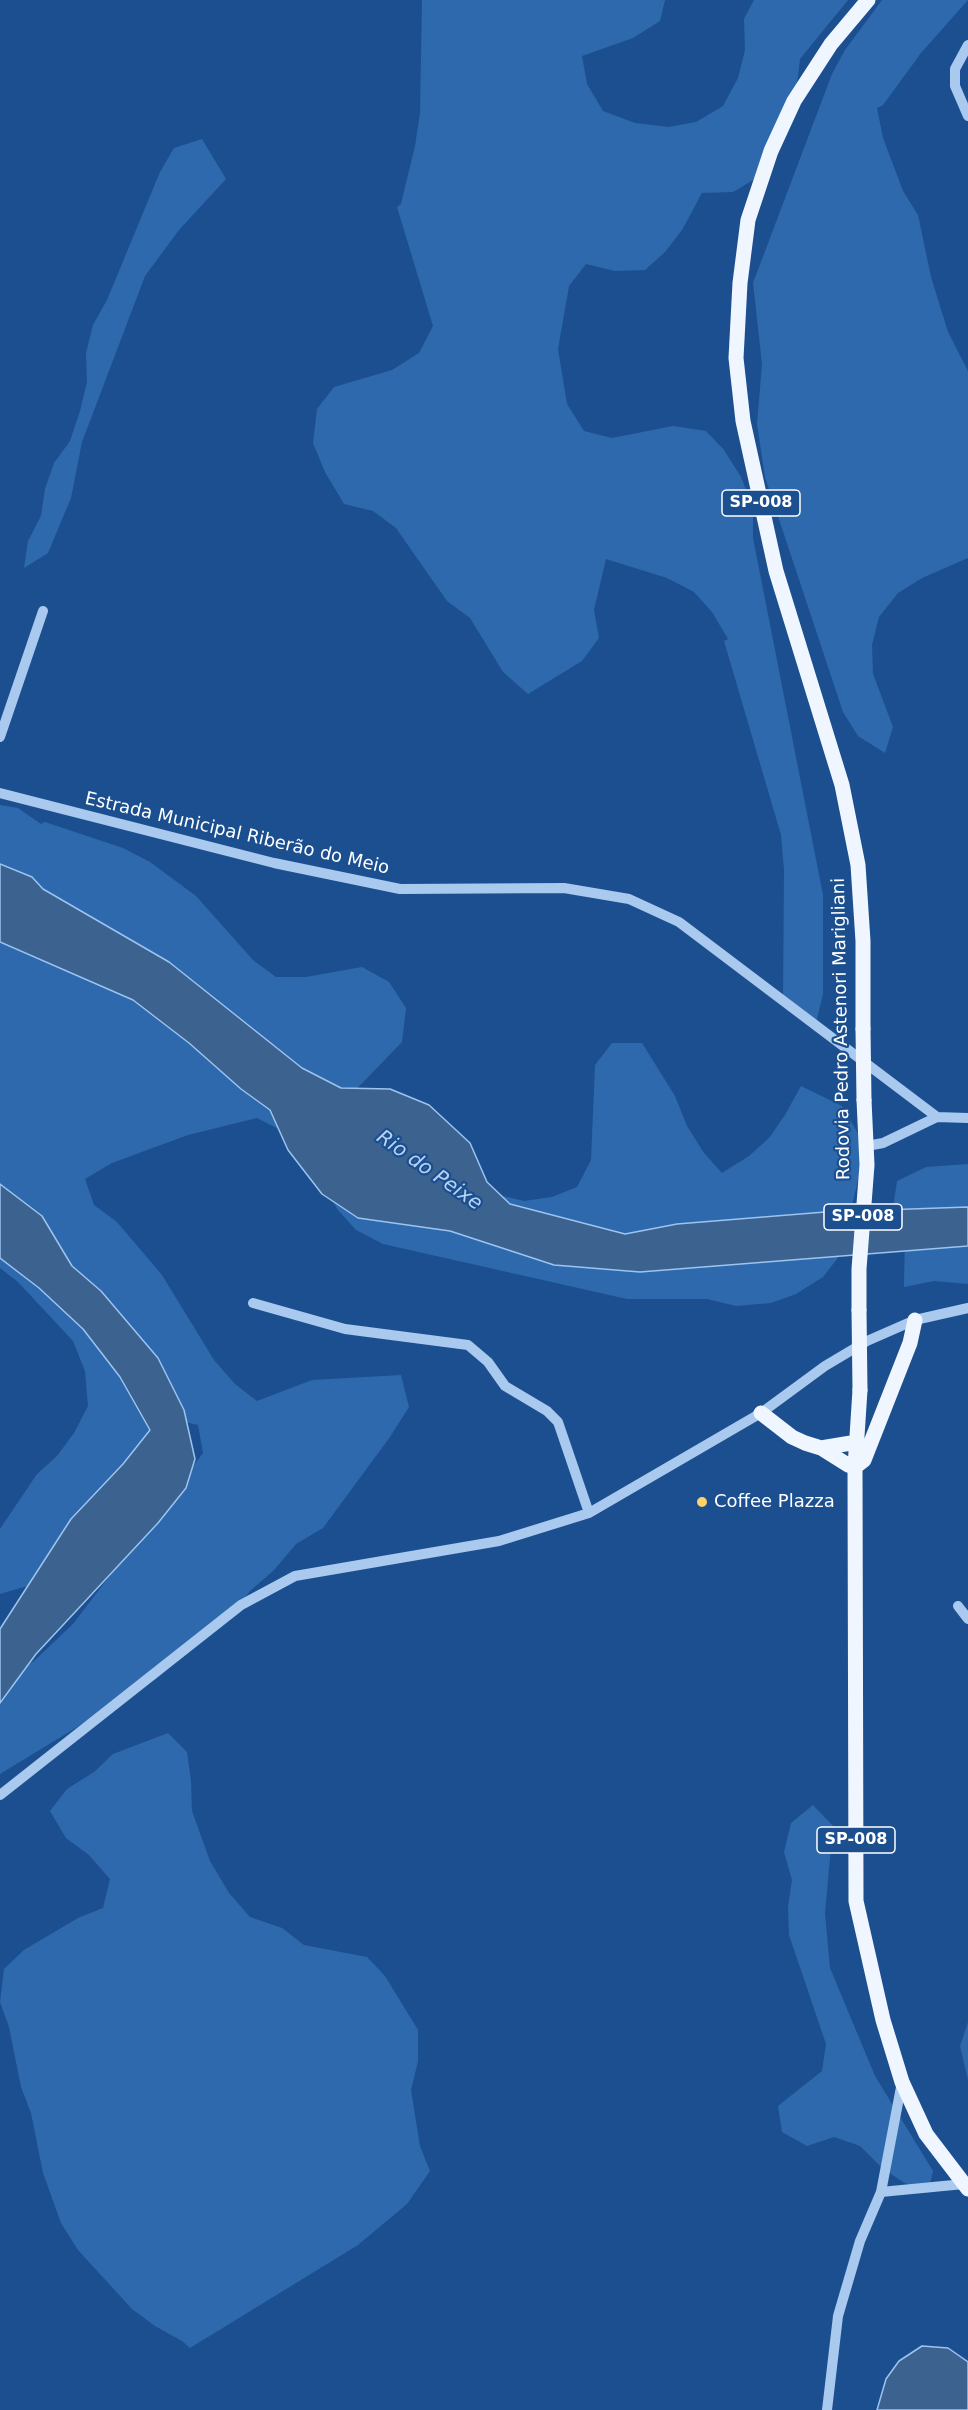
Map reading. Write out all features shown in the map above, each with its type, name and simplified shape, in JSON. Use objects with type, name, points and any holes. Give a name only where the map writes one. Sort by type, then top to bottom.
[{"type":"main road","name":"Rodovia Pedro Astenori Marigliani","points":[[868,0],[831,44],[806,82],[771,151],[748,220],[740,283],[736,358],[743,421],[776,571],[842,785],[858,865],[863,941],[864,1100],[867,1165],[859,1269],[860,1390],[855,1467],[856,1901],[883,2020],[902,2082],[926,2134],[966,2186]]},
{"type":"main road","points":[[761,1413],[792,1437],[821,1448],[841,1463],[855,1467],[864,1460],[872,1445],[910,1343],[915,1320]]},
{"type":"main road","points":[[821,1448],[857,1442]]},
{"type":"street","points":[[968,45],[959,57],[955,86],[968,116]]},
{"type":"street","points":[[0,737],[44,610]]},
{"type":"street","name":"Estrada Municipal Riberão do Meio","points":[[0,793],[274,863],[400,889],[564,888],[629,898],[679,922],[937,1117]]},
{"type":"street","points":[[867,1146],[883,1143],[937,1117],[968,1118]]},
{"type":"street","points":[[252,1304],[345,1329],[468,1345],[488,1362],[505,1386],[547,1412],[558,1422],[588,1513]]},
{"type":"street","points":[[0,1795],[240,1605],[295,1576],[499,1541],[588,1513],[761,1413],[825,1366],[867,1341],[915,1320],[968,1308]]},
{"type":"street","points":[[958,1606],[968,1619]]},
{"type":"street","points":[[827,2410],[838,2316],[860,2241],[881,2192],[902,2082]]},
{"type":"street","points":[[881,2192],[966,2186]]},
{"type":"shaded area","points":[[422,0],[665,0],[660,21],[633,38],[582,56],[587,84],[603,111],[635,123],[669,127],[696,122],[723,106],[738,78],[745,50],[744,19],[754,0],[848,0],[800,59],[796,92],[760,176],[733,192],[702,193],[682,230],[665,252],[645,270],[615,271],[586,264],[569,286],[558,349],[567,404],[584,431],[612,438],[673,426],[706,431],[724,450],[741,477],[753,507],[753,538],[823,895],[823,994],[816,1023],[783,1000],[784,870],[781,835],[724,641],[728,639],[712,612],[694,592],[667,578],[606,559],[594,610],[599,638],[582,661],[528,694],[503,672],[470,618],[447,601],[396,528],[373,511],[344,504],[325,472],[313,443],[317,409],[334,387],[392,370],[419,353],[433,326],[397,207],[401,204],[415,146],[420,113]]},
{"type":"shaded area","points":[[882,0],[968,0],[921,53],[883,105],[877,108],[883,138],[903,191],[918,215],[931,277],[948,332],[968,371],[968,558],[922,578],[898,593],[879,617],[872,645],[873,674],[893,727],[885,753],[858,736],[843,712],[765,477],[757,424],[762,364],[753,283],[832,74],[845,50]]},
{"type":"shaded area","points":[[202,139],[226,179],[179,230],[145,276],[82,442],[71,498],[48,553],[24,568],[28,541],[41,516],[45,489],[54,463],[70,441],[80,411],[87,382],[86,353],[93,325],[107,300],[160,172],[174,148]]},
{"type":"shaded area","points":[[0,805],[18,808],[41,824],[45,822],[123,848],[150,862],[196,896],[253,960],[276,977],[306,977],[362,967],[389,982],[406,1008],[402,1042],[345,1101],[495,1194],[524,1201],[552,1197],[577,1187],[591,1160],[595,1065],[612,1043],[642,1043],[675,1096],[687,1126],[704,1153],[722,1173],[749,1156],[769,1138],[801,1086],[842,1106],[860,1137],[861,1168],[840,1255],[823,1277],[796,1294],[771,1303],[736,1306],[707,1299],[627,1299],[383,1244],[356,1230],[338,1210],[302,1152],[284,1132],[257,1118],[188,1135],[112,1163],[85,1179],[94,1205],[117,1222],[162,1275],[214,1360],[235,1384],[257,1401],[312,1380],[401,1375],[409,1407],[390,1437],[323,1528],[296,1544],[274,1570],[250,1591],[233,1613],[156,1679],[0,1774],[0,1684],[34,1661],[73,1624],[203,1453],[198,1425],[169,1418],[41,1582],[0,1594],[0,1529],[37,1474],[57,1456],[74,1433],[88,1406],[85,1371],[73,1341],[18,1282],[0,1268]]},
{"type":"shaded area","points":[[968,1164],[968,1284],[934,1281],[904,1287],[905,1234],[893,1208],[897,1181],[926,1167]]},
{"type":"shaded area","points":[[168,1733],[187,1752],[192,1811],[210,1861],[229,1893],[250,1917],[282,1928],[304,1945],[367,1957],[385,1976],[418,2030],[418,2061],[411,2090],[420,2146],[430,2171],[407,2204],[358,2245],[190,2348],[132,2309],[78,2250],[61,2223],[43,2173],[31,2113],[21,2087],[9,2027],[0,2002],[4,1969],[24,1950],[78,1918],[103,1908],[110,1879],[89,1855],[66,1838],[50,1811],[67,1789],[94,1772],[113,1754]]},
{"type":"shaded area","points":[[813,1805],[833,1826],[825,1913],[830,1968],[875,2076],[933,2171],[928,2193],[903,2182],[881,2167],[860,2146],[834,2137],[807,2146],[782,2132],[778,2106],[822,2071],[826,2044],[789,1935],[788,1907],[792,1880],[784,1852],[791,1823]]},
{"type":"shaded area","points":[[968,2022],[968,2080],[960,2046]]},
{"type":"water","name":"Rio do Peixe","points":[[0,864],[32,877],[43,889],[169,962],[302,1068],[341,1088],[390,1089],[429,1105],[470,1143],[487,1182],[510,1204],[625,1234],[677,1224],[825,1212],[968,1207],[968,1246],[640,1272],[554,1265],[450,1231],[358,1218],[322,1194],[288,1150],[270,1110],[241,1089],[189,1043],[133,1000],[0,942]]},
{"type":"water","points":[[0,1184],[42,1216],[72,1266],[101,1291],[158,1358],[184,1410],[195,1459],[186,1488],[158,1523],[36,1654],[0,1703],[0,1629],[71,1519],[123,1464],[150,1430],[120,1377],[83,1329],[39,1288],[0,1258]]},
{"type":"water","points":[[922,2346],[948,2348],[968,2362],[968,2410],[877,2410],[886,2379],[899,2361]]},
{"type":"place","name":"Coffee Plazza","points":[[702,1502]]}]
